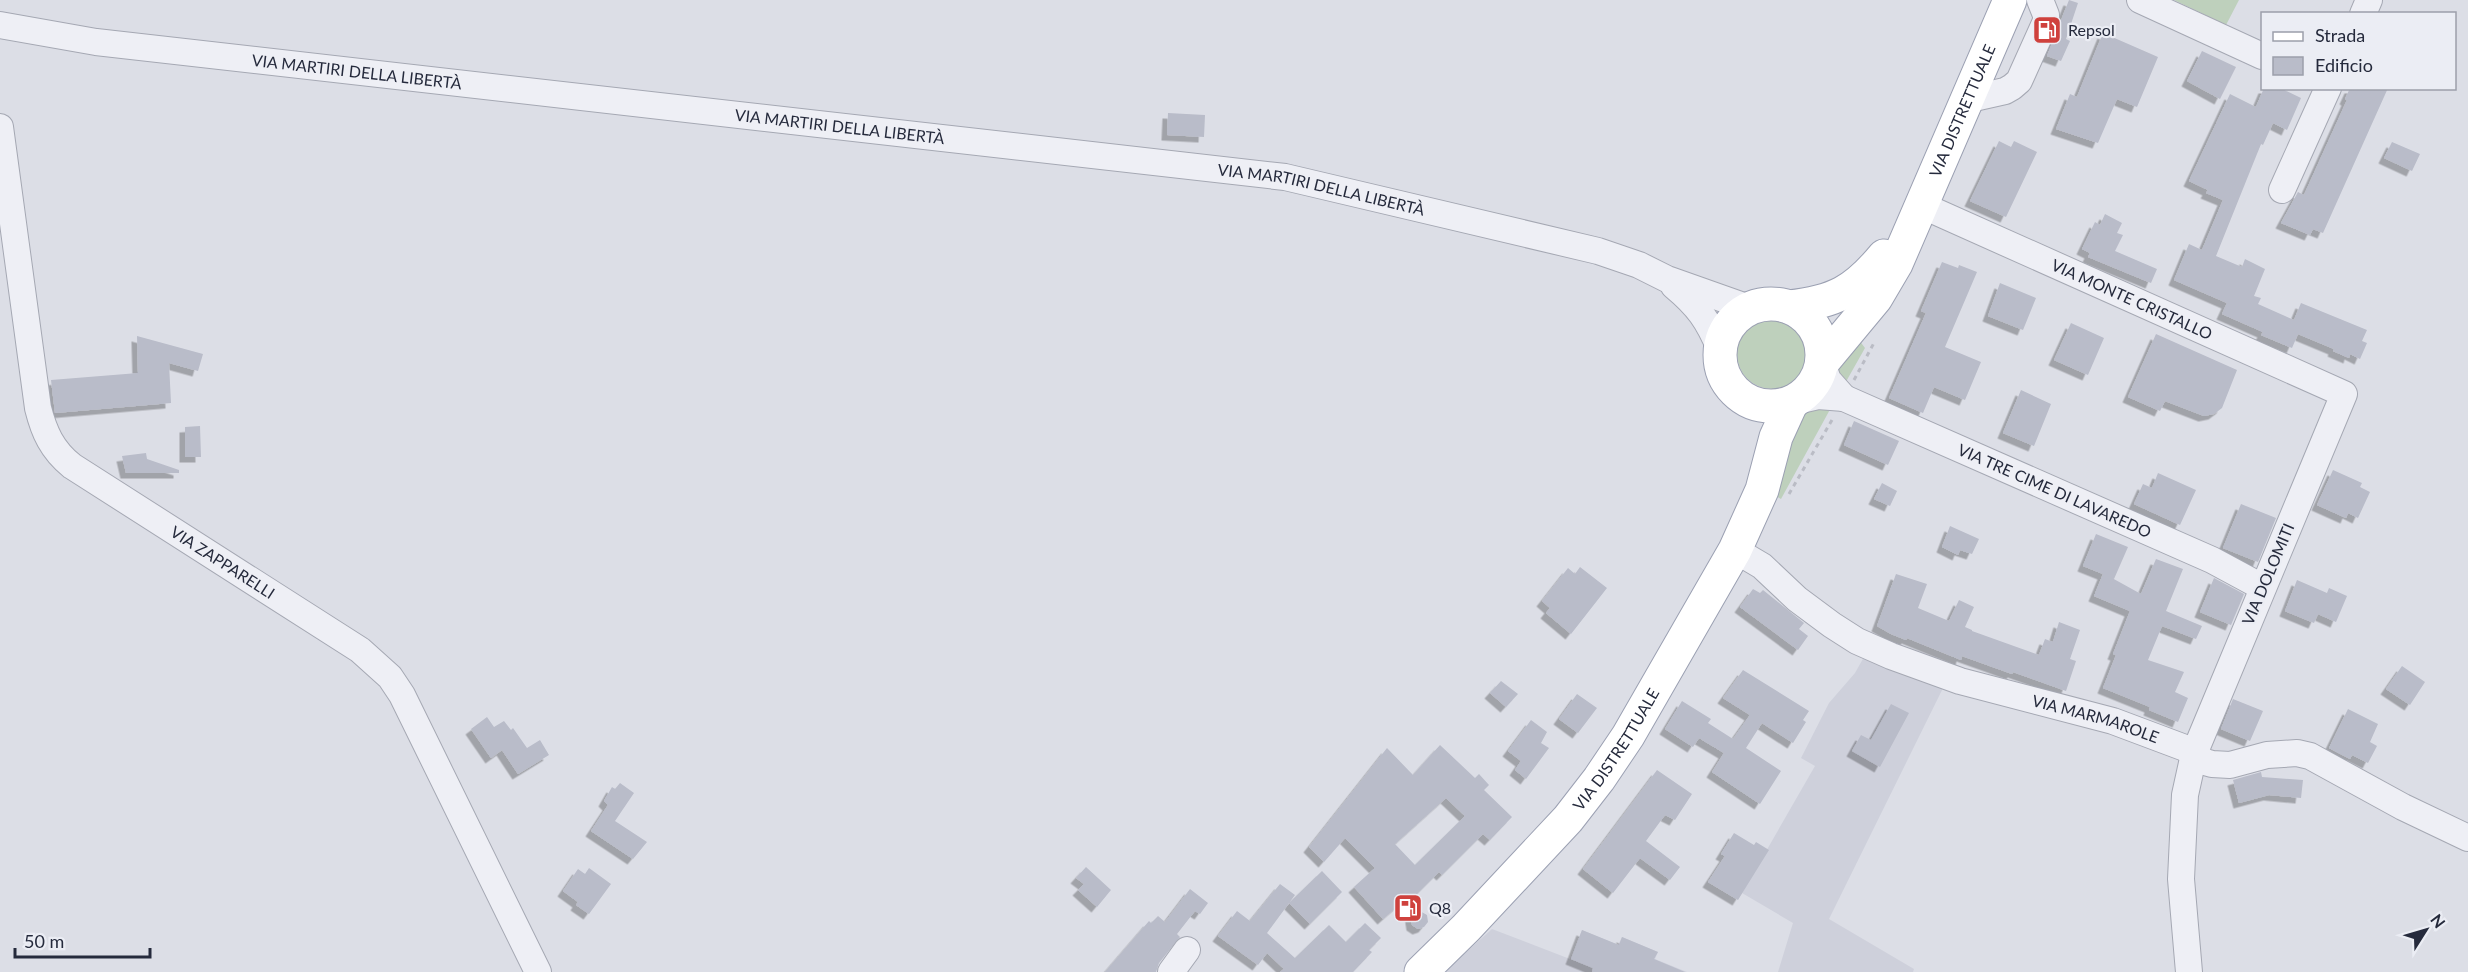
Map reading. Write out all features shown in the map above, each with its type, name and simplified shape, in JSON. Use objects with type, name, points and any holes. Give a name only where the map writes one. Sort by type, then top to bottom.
[{"type":"main road","name":"VIA DISTRETTUALE","points":[[1421,972],[1529,863],[1599,779],[1658,686],[1735,550],[1774,494],[1776,437],[1792,402],[1806,393],[1817,379],[1822,363],[1876,298],[1896,264],[2010,0]]},
{"type":"main road","name":"VIA DISTRETTUALE","points":[[1749,308],[1769,304],[1789,307],[1827,301],[1855,288],[1867,277],[1917,212]]},
{"type":"main road","points":[[1789,307],[1804,315],[1816,329],[1822,345],[1822,363]]},
{"type":"main road","points":[[1720,349],[1725,332],[1735,318],[1749,308]]},
{"type":"main road","name":"VIA DISTRETTUALE","points":[[1720,349],[1720,363],[1724,376],[1741,397],[1757,434],[1774,494]]},
{"type":"main road","points":[[1741,397],[1752,403],[1766,406],[1779,406],[1792,402]]},
{"type":"street","points":[[1965,100],[2005,91],[2019,81],[2046,21],[2040,0]]},
{"type":"street","points":[[2140,0],[2261,56]]},
{"type":"street","name":"VIA MARTIRI DELLA LIBERTÀ","points":[[0,25],[96,42],[1285,177],[1598,251],[1639,265],[1667,279]]},
{"type":"street","points":[[2282,190],[2327,90]]},
{"type":"street","name":"VIA ZAPPARELLI","points":[[0,126],[38,408],[49,442],[59,456],[72,466],[360,650],[390,678],[402,695],[538,972]]},
{"type":"street","name":"VIA MONTE CRISTALLO","points":[[1917,212],[2344,394]]},
{"type":"street","points":[[1667,279],[1749,308]]},
{"type":"street","points":[[1667,279],[1696,304],[1705,316],[1720,349]]},
{"type":"street","name":"VIA TRE CIME DI LAVAREDO","points":[[1822,363],[1839,407]]},
{"type":"street","name":"VIA DOLOMITI","points":[[2189,972],[2181,879],[2186,795],[2194,754],[2344,394]]},
{"type":"street","name":"VIA TRE CIME DI LAVAREDO","points":[[1792,402],[1818,396],[1839,407],[2212,560],[2262,587]]},
{"type":"street","name":"VIA MARMAROLE","points":[[1735,550],[1762,566],[1811,611],[1874,650],[1960,681],[2113,721],[2185,748],[2205,762],[2221,765],[2266,755],[2297,753],[2310,756],[2403,807],[2468,838]]},
{"type":"street","points":[[1171,972],[1187,950]]},
{"type":"path","points":[[1774,494],[1839,407]]},
{"type":"shaded area","points":[[1864,657],[1945,684],[1829,919],[1914,969],[1913,972],[1778,972],[1793,923],[1742,893],[1815,766],[1801,758],[1829,703],[1855,673]]},
{"type":"shaded area","points":[[1492,929],[1570,959],[1582,930],[1618,945],[1622,937],[1658,952],[1655,959],[1687,972],[1444,972]]},
{"type":"green space","points":[[2174,0],[2239,0],[2226,25]]},
{"type":"green space","points":[[1772,319],[1785,322],[1797,329],[1804,341],[1807,354],[1804,367],[1797,379],[1785,386],[1772,389],[1759,386],[1747,379],[1740,367],[1737,354],[1740,341],[1747,329],[1759,322]]},
{"type":"green space","points":[[1856,336],[1865,348],[1843,387],[1834,365]]},
{"type":"green space","points":[[1833,404],[1781,499],[1776,496],[1786,451],[1805,410]]},
{"type":"building","points":[[2069,0],[2078,3],[2066,39],[2070,41],[2061,61],[2047,56]]},
{"type":"building","points":[[2103,33],[2158,57],[2137,107],[2117,99],[2098,143],[2056,129],[2070,94],[2077,97]]},
{"type":"building","points":[[2202,51],[2236,67],[2220,99],[2187,81]]},
{"type":"building","points":[[2263,90],[2284,90],[2301,98],[2287,130],[2273,123],[2263,145],[2261,144],[2216,256],[2242,267],[2245,259],[2265,269],[2254,296],[2261,298],[2258,304],[2294,320],[2301,303],[2367,330],[2362,341],[2367,343],[2360,359],[2350,354],[2349,358],[2298,334],[2292,348],[2261,335],[2263,332],[2222,314],[2227,303],[2174,280],[2189,244],[2202,250],[2223,200],[2206,193],[2208,190],[2189,181],[2230,94],[2256,107]]},
{"type":"building","points":[[2349,90],[2387,90],[2323,233],[2313,229],[2310,235],[2281,223],[2298,192],[2304,195],[2347,100],[2345,99]]},
{"type":"building","points":[[1168,113],[1205,115],[1204,137],[1167,135]]},
{"type":"building","points":[[1999,141],[2011,147],[2014,141],[2037,152],[2006,217],[1970,201]]},
{"type":"building","points":[[2392,142],[2420,154],[2412,171],[2384,158]]},
{"type":"building","points":[[2105,214],[2122,223],[2117,233],[2123,235],[2115,251],[2157,269],[2151,283],[2088,257],[2090,253],[2082,249],[2095,222],[2100,225]]},
{"type":"building","points":[[1942,262],[1977,272],[1945,347],[1981,362],[1965,400],[1934,387],[1923,413],[1889,398],[1926,313],[1921,311]]},
{"type":"building","points":[[2000,283],[2036,298],[2023,330],[1988,316]]},
{"type":"building","points":[[2071,323],[2104,338],[2088,375],[2054,360]]},
{"type":"building","points":[[2156,334],[2237,370],[2222,408],[2214,414],[2204,416],[2165,401],[2160,411],[2128,397]]},
{"type":"building","points":[[137,336],[203,354],[198,371],[169,363],[171,403],[55,413],[51,380],[138,373]]},
{"type":"building","points":[[2021,390],[2051,404],[2034,446],[2003,433]]},
{"type":"building","points":[[1854,421],[1899,441],[1888,465],[1844,445]]},
{"type":"building","points":[[200,426],[201,457],[185,457],[185,427]]},
{"type":"building","points":[[146,453],[147,459],[179,470],[179,473],[126,473],[122,456]]},
{"type":"building","points":[[2333,470],[2362,483],[2360,487],[2370,492],[2358,518],[2348,513],[2346,518],[2317,505]]},
{"type":"building","points":[[2158,473],[2196,490],[2180,525],[2134,504],[2143,484],[2152,488]]},
{"type":"building","points":[[1882,483],[1897,491],[1890,506],[1874,499]]},
{"type":"building","points":[[2241,504],[2276,518],[2258,562],[2223,548]]},
{"type":"building","points":[[1950,526],[1979,539],[1972,554],[1960,550],[1958,555],[1942,547]]},
{"type":"building","points":[[2096,534],[2128,547],[2114,579],[2112,578],[2141,594],[2156,559],[2183,569],[2166,611],[2202,626],[2196,639],[2162,626],[2148,660],[2184,672],[2175,692],[2188,698],[2178,722],[2149,710],[2150,707],[2103,688],[2116,655],[2113,654],[2130,611],[2094,596],[2103,574],[2083,566]]},
{"type":"building","points":[[1580,567],[1607,588],[1571,634],[1546,613],[1550,608],[1542,601],[1568,568],[1575,574]]},
{"type":"building","points":[[1896,574],[1927,584],[1918,608],[1949,621],[1959,600],[1974,607],[1965,627],[2039,655],[2045,639],[2053,642],[2059,622],[2080,630],[2070,659],[2076,661],[2066,691],[1962,656],[1961,660],[1907,638],[1906,640],[1891,634],[1877,626]]},
{"type":"building","points":[[2214,578],[2244,594],[2231,625],[2200,612]]},
{"type":"building","points":[[2297,580],[2327,593],[2329,588],[2347,596],[2336,622],[2318,614],[2314,623],[2285,611]]},
{"type":"building","points":[[1753,589],[1760,593],[1763,590],[1804,623],[1799,629],[1808,636],[1798,650],[1740,607]]},
{"type":"building","points":[[2402,666],[2425,682],[2410,705],[2386,689]]},
{"type":"building","points":[[1743,670],[1809,711],[1803,720],[1806,722],[1793,743],[1762,723],[1746,748],[1781,771],[1760,804],[1712,772],[1724,753],[1699,738],[1693,747],[1665,729],[1682,701],[1711,719],[1708,723],[1733,739],[1750,715],[1723,698]]},
{"type":"building","points":[[1501,681],[1518,694],[1506,707],[1490,693]]},
{"type":"building","points":[[1577,694],[1597,708],[1578,733],[1559,719]]},
{"type":"building","points":[[2233,699],[2263,711],[2250,741],[2221,729]]},
{"type":"building","points":[[1891,704],[1909,713],[1880,767],[1852,751],[1861,735],[1871,740]]},
{"type":"building","points":[[2348,709],[2378,724],[2370,742],[2377,746],[2368,763],[2352,755],[2350,759],[2329,748]]},
{"type":"building","points":[[487,717],[494,727],[504,721],[511,730],[513,728],[527,748],[540,740],[549,755],[518,774],[502,750],[491,758],[471,729]]},
{"type":"building","points":[[1531,720],[1547,732],[1541,743],[1549,748],[1526,779],[1515,770],[1521,761],[1508,751]]},
{"type":"building","points":[[1440,745],[1475,778],[1479,774],[1489,785],[1484,790],[1512,817],[1490,840],[1483,834],[1442,875],[1439,872],[1408,903],[1408,897],[1383,919],[1354,887],[1375,868],[1345,838],[1324,862],[1309,847],[1387,748],[1413,775]],"holes":[[[1446,798],[1465,816],[1415,865],[1395,844]]]},
{"type":"building","points":[[1657,770],[1692,794],[1675,820],[1665,815],[1646,841],[1680,867],[1670,880],[1640,858],[1613,893],[1583,869]]},
{"type":"building","points":[[2261,772],[2262,777],[2303,780],[2301,798],[2269,795],[2239,803],[2233,780]]},
{"type":"building","points":[[620,783],[634,793],[615,821],[647,842],[633,859],[591,831],[608,805],[604,801],[612,787],[615,789]]},
{"type":"building","points":[[1734,833],[1754,845],[1756,842],[1769,850],[1738,900],[1708,882],[1725,856],[1721,854]]},
{"type":"building","points":[[1086,867],[1111,890],[1097,907],[1078,890],[1084,884],[1076,878]]},
{"type":"building","points":[[589,868],[611,884],[589,914],[576,905],[578,902],[563,891],[578,869],[585,874]]},
{"type":"building","points":[[1322,871],[1342,892],[1310,924],[1289,903]]},
{"type":"building","points":[[1280,884],[1295,895],[1267,933],[1295,958],[1329,925],[1346,942],[1365,923],[1381,938],[1369,950],[1372,952],[1353,972],[1280,972],[1284,969],[1267,953],[1258,965],[1218,936],[1237,911],[1250,921]]},
{"type":"building","points":[[1190,889],[1208,903],[1200,914],[1195,911],[1177,934],[1180,937],[1159,963],[1156,972],[1105,972],[1149,921],[1151,923],[1158,916],[1165,922]]},
{"type":"building","points":[[1409,905],[1427,915],[1428,922],[1424,927],[1418,929],[1412,925]]},
{"type":"building","points":[[1582,930],[1619,945],[1622,937],[1658,952],[1654,959],[1685,972],[1592,972],[1593,968],[1571,959]]},
{"type":"place","name":"Repsol","points":[[2047,30]]},
{"type":"place","name":"Q8","points":[[1408,908]]}]
